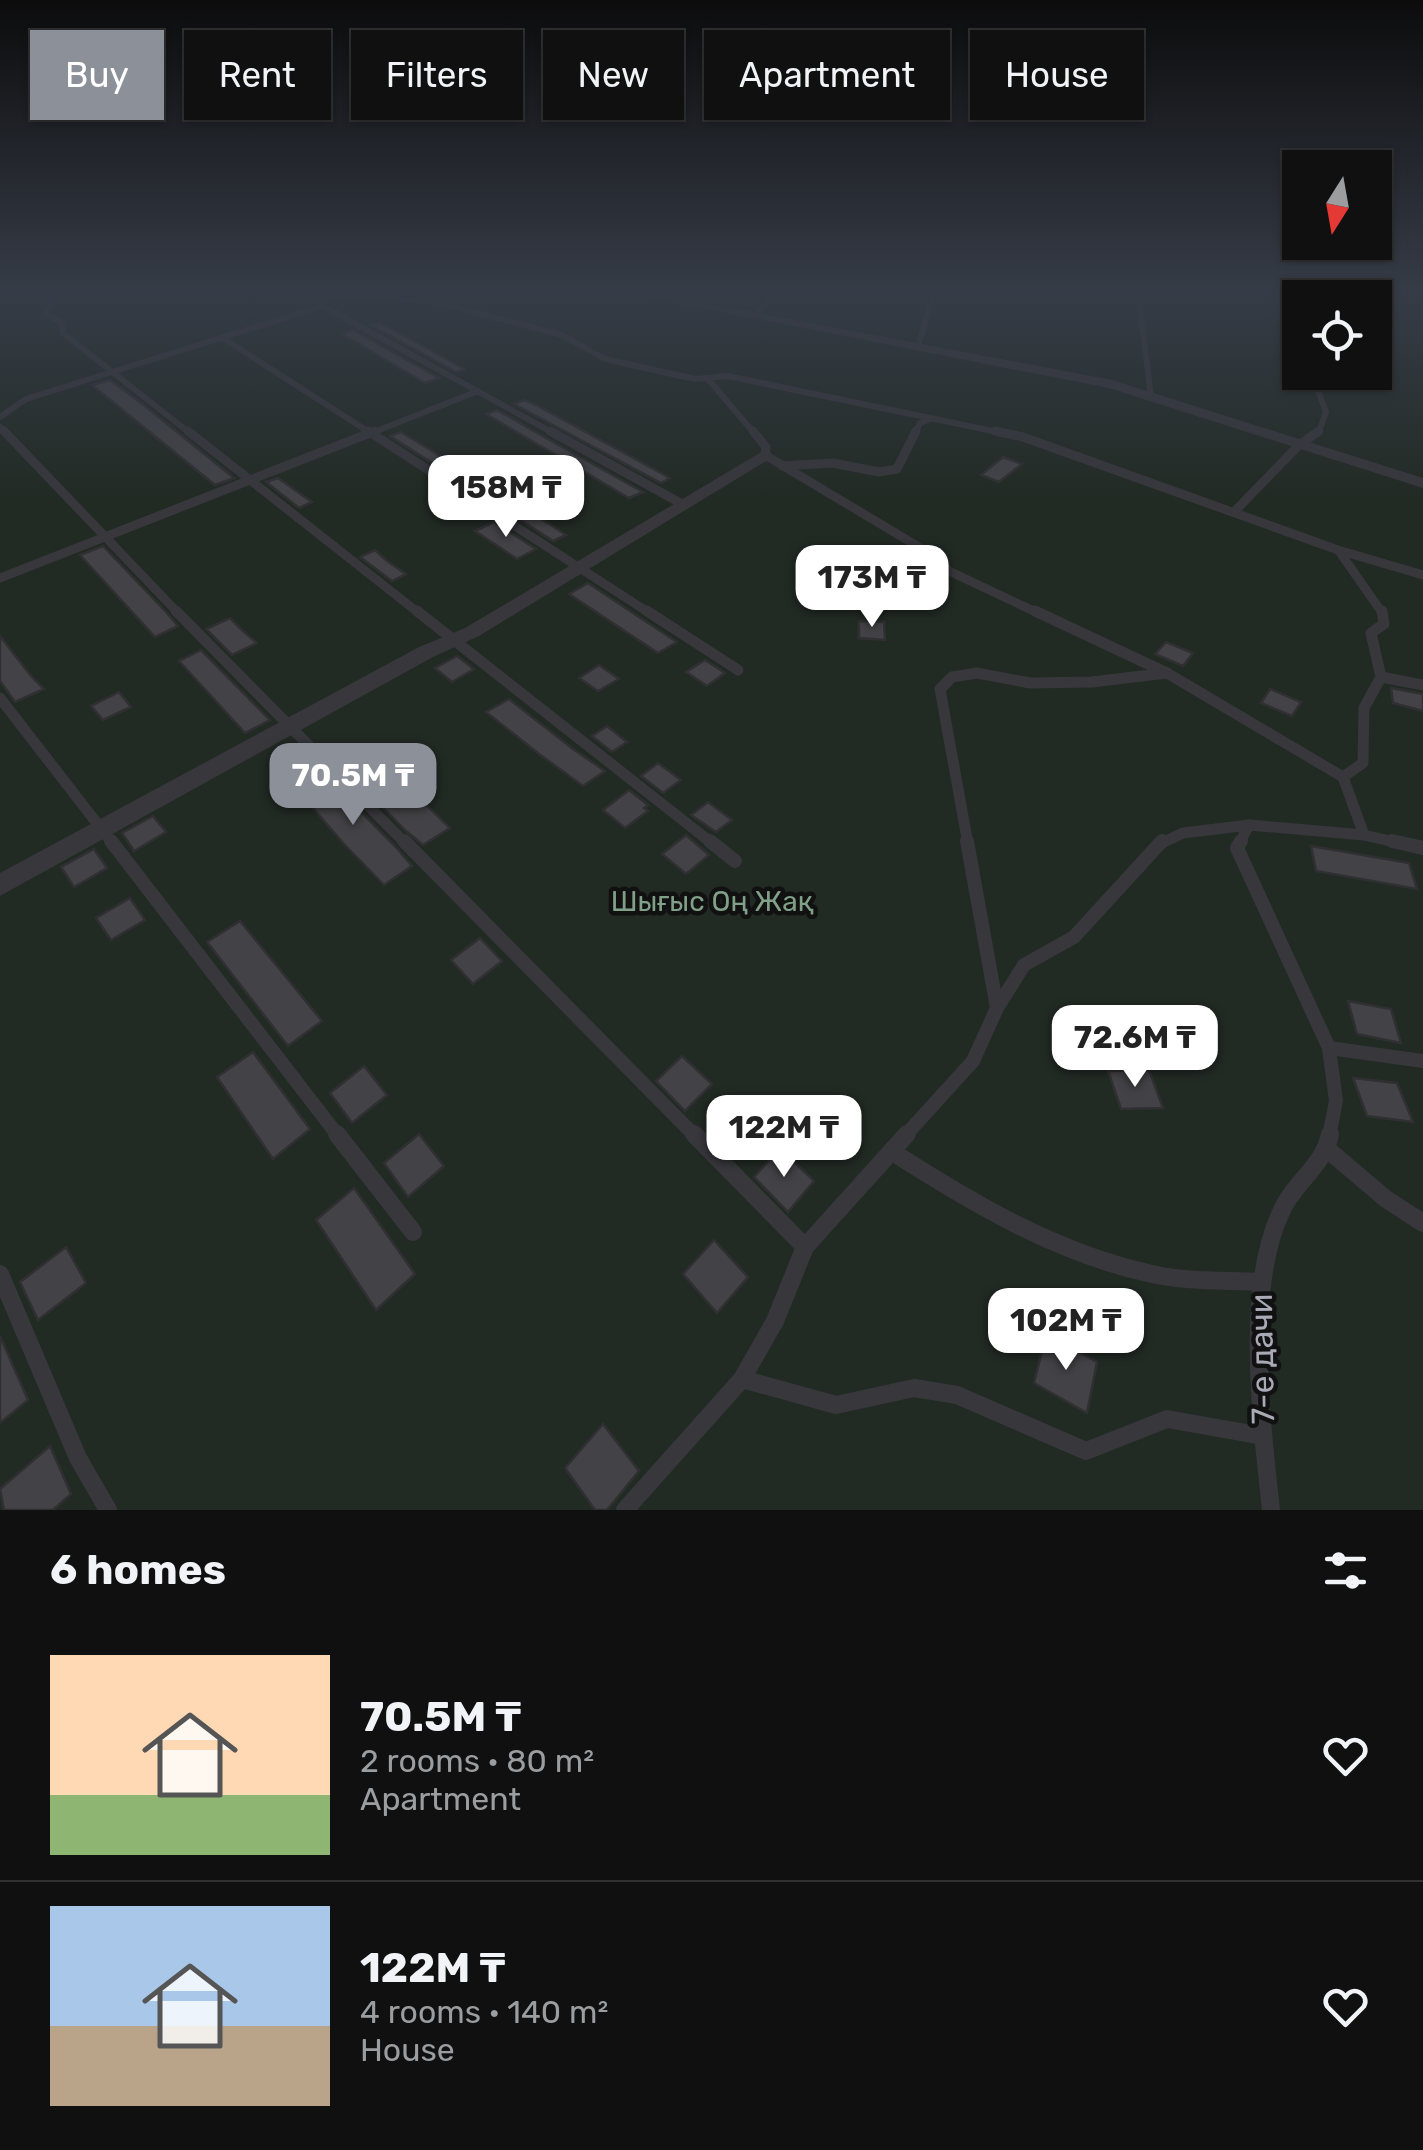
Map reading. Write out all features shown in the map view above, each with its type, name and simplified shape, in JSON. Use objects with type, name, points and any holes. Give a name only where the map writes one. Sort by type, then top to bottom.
[{"type":"street","points":[[991,361],[1112,384],[1423,483]]},
{"type":"street","points":[[0,885],[453,640],[684,505],[773,460]]},
{"type":"lane","points":[[98,361],[735,861]]},
{"type":"lane","points":[[0,407],[149,361]]},
{"type":"lane","points":[[261,361],[738,670]]},
{"type":"lane","points":[[424,361],[684,505]]},
{"type":"lane","points":[[617,361],[708,380],[728,376],[1023,436],[1338,550],[1423,576]]},
{"type":"lane","points":[[1147,361],[1151,397]]},
{"type":"lane","points":[[708,380],[773,460],[929,553],[960,577],[1168,672],[1343,777],[1364,835]]},
{"type":"lane","points":[[1235,511],[1299,445],[1318,435],[1326,412],[1318,390]]},
{"type":"lane","points":[[0,578],[478,391]]},
{"type":"lane","points":[[0,417],[26,399]]},
{"type":"lane","points":[[773,460],[833,463],[879,472],[897,469],[920,423],[932,418]]},
{"type":"lane","points":[[0,427],[103,537],[805,1247]]},
{"type":"lane","points":[[1338,550],[1383,613],[1384,624],[1371,633],[1370,642],[1382,677],[1364,708],[1363,763],[1343,777]]},
{"type":"lane","points":[[997,1008],[940,689],[952,677],[977,673],[1030,682],[1092,682],[1168,672]]},
{"type":"lane","points":[[1382,677],[1423,685]]},
{"type":"lane","points":[[0,698],[413,1232]]},
{"type":"lane","points":[[625,1510],[742,1379],[776,1321],[805,1247],[894,1153],[973,1061],[997,1008],[1024,965],[1074,937],[1163,840],[1183,833],[1249,825],[1364,835],[1423,848]]},
{"type":"lane","name":"7-е дачи","points":[[1249,825],[1237,848],[1329,1048],[1336,1101],[1327,1150],[1281,1210],[1260,1282],[1263,1436],[1272,1510]]},
{"type":"lane","points":[[1329,1048],[1423,1061]]},
{"type":"lane","points":[[1327,1150],[1386,1199],[1423,1223]]},
{"type":"lane","points":[[894,1153],[955,1192],[1058,1248],[1155,1274],[1260,1282]]},
{"type":"lane","points":[[0,1274],[78,1458],[108,1510]]},
{"type":"lane","points":[[742,1379],[836,1405],[914,1388],[957,1395],[1086,1451],[1167,1418],[1263,1436]]},
{"type":"green space","name":"Шығыс Оң Жақ","points":[[0,361],[1282,361],[1282,390],[1392,390],[1392,361],[1423,361],[1423,1510],[0,1510]]},
{"type":"building","points":[[389,361],[409,361],[439,378],[425,383]]},
{"type":"building","points":[[437,361],[450,361],[464,369],[456,372]]},
{"type":"building","points":[[110,380],[234,478],[215,485],[92,385]]},
{"type":"building","points":[[524,400],[670,478],[661,483],[514,404]]},
{"type":"building","points":[[497,410],[643,492],[629,498],[486,414]]},
{"type":"building","points":[[401,432],[467,473],[456,478],[390,436]]},
{"type":"building","points":[[1003,457],[1022,464],[999,482],[981,475]]},
{"type":"building","points":[[278,478],[312,502],[299,508],[266,482]]},
{"type":"building","points":[[523,507],[566,535],[553,541],[510,513]]},
{"type":"building","points":[[494,522],[536,549],[517,559],[475,531]]},
{"type":"building","points":[[103,546],[178,626],[155,637],[80,555]]},
{"type":"building","points":[[375,550],[406,574],[392,581],[360,557]]},
{"type":"building","points":[[588,583],[677,642],[658,653],[569,594]]},
{"type":"building","points":[[230,618],[257,643],[232,655],[206,629]]},
{"type":"building","points":[[859,621],[884,622],[885,640],[859,638]]},
{"type":"building","points":[[0,636],[44,689],[15,702],[0,681]]},
{"type":"building","points":[[1166,642],[1193,653],[1183,666],[1155,654]]},
{"type":"building","points":[[201,650],[270,720],[245,733],[179,661]]},
{"type":"building","points":[[457,656],[474,669],[452,682],[435,668]]},
{"type":"building","points":[[705,660],[725,673],[707,686],[686,672]]},
{"type":"building","points":[[599,665],[619,679],[598,691],[579,678]]},
{"type":"building","points":[[1391,688],[1423,694],[1423,711],[1393,703]]},
{"type":"building","points":[[1270,689],[1301,702],[1292,716],[1261,703]]},
{"type":"building","points":[[119,692],[131,707],[103,720],[91,706]]},
{"type":"building","points":[[509,699],[605,771],[583,786],[486,712]]},
{"type":"building","points":[[607,726],[627,742],[612,752],[592,736]]},
{"type":"building","points":[[658,763],[681,780],[663,793],[641,776]]},
{"type":"building","points":[[319,770],[412,866],[384,885],[344,844],[293,785]]},
{"type":"building","points":[[393,773],[450,828],[423,845],[406,831],[366,790]]},
{"type":"building","points":[[629,790],[648,805],[644,808],[648,811],[625,828],[603,810]]},
{"type":"building","points":[[708,802],[732,820],[716,832],[691,815]]},
{"type":"building","points":[[153,816],[166,832],[134,851],[122,833]]},
{"type":"building","points":[[686,835],[709,855],[686,874],[662,854]]},
{"type":"building","points":[[1311,846],[1409,863],[1417,889],[1316,871]]},
{"type":"building","points":[[94,849],[107,868],[74,887],[61,867]]},
{"type":"building","points":[[130,898],[145,920],[111,940],[96,918]]},
{"type":"building","points":[[240,921],[322,1021],[288,1046],[207,942]]},
{"type":"building","points":[[480,938],[502,961],[473,984],[451,960]]},
{"type":"building","points":[[1348,1001],[1391,1009],[1401,1043],[1357,1034]]},
{"type":"building","points":[[253,1052],[310,1129],[273,1159],[217,1077]]},
{"type":"building","points":[[682,1056],[712,1084],[685,1111],[656,1081]]},
{"type":"building","points":[[364,1066],[387,1095],[352,1123],[330,1093]]},
{"type":"building","points":[[1149,1070],[1163,1108],[1121,1109],[1108,1071]]},
{"type":"building","points":[[1353,1078],[1397,1083],[1413,1122],[1367,1116]]},
{"type":"building","points":[[419,1134],[444,1166],[408,1197],[384,1163]]},
{"type":"building","points":[[780,1148],[814,1181],[788,1212],[754,1177]]},
{"type":"building","points":[[354,1188],[415,1274],[376,1310],[316,1220]]},
{"type":"building","points":[[714,1240],[748,1277],[717,1313],[683,1274]]},
{"type":"building","points":[[66,1247],[86,1283],[38,1320],[20,1282]]},
{"type":"building","points":[[1046,1334],[1097,1362],[1087,1413],[1034,1383]]},
{"type":"building","points":[[0,1336],[28,1400],[0,1423]]},
{"type":"building","points":[[603,1424],[639,1471],[607,1510],[595,1510],[565,1468]]},
{"type":"building","points":[[50,1446],[71,1494],[53,1510],[4,1510],[0,1489]]}]
